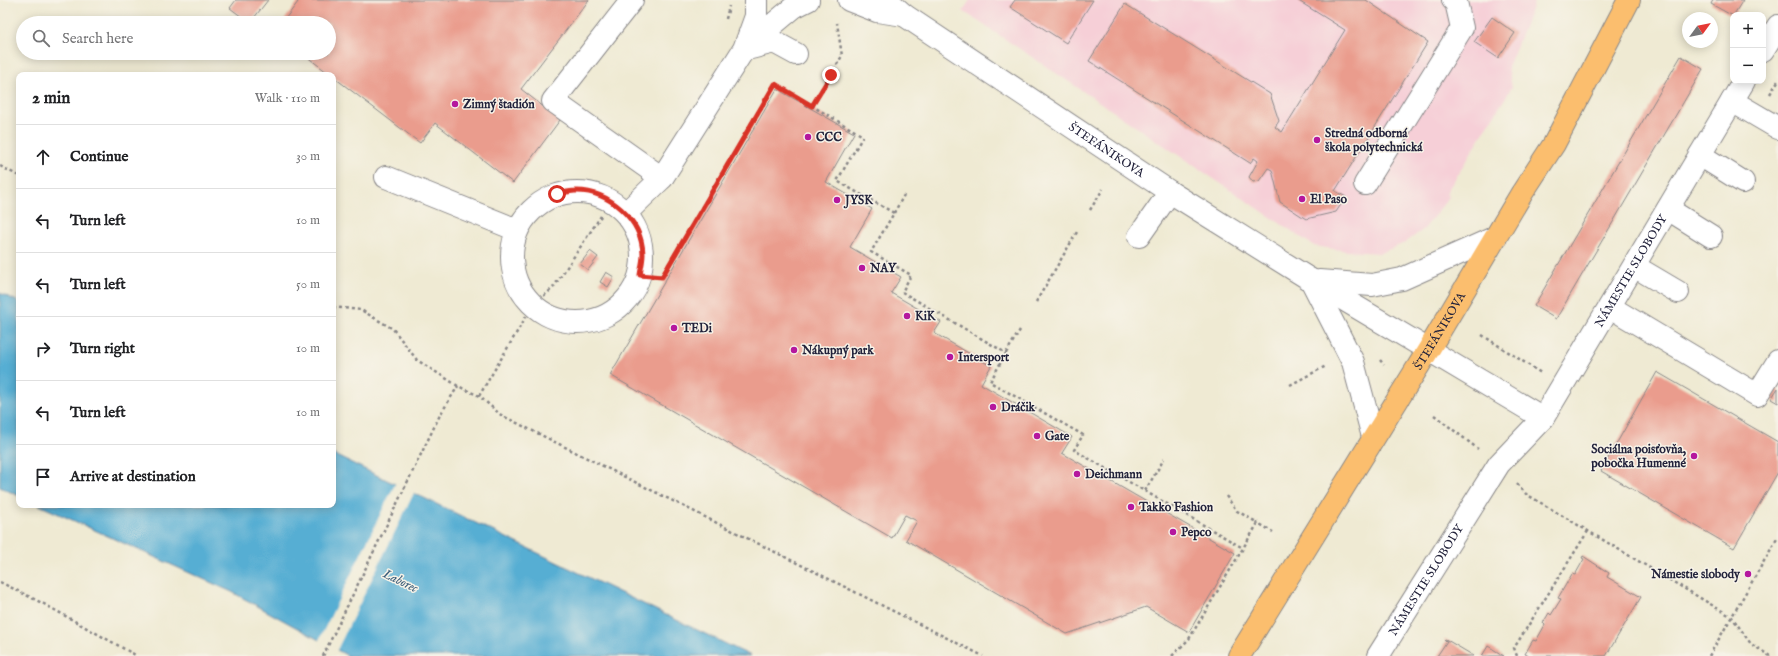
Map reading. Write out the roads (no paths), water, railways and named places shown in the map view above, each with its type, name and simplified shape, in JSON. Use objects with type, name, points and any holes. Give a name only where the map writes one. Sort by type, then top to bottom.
[{"type":"main road","name":"ŠTEFÁNIKOVA","points":[[1239,656],[1554,144],[1629,0]]},
{"type":"street","points":[[632,0],[553,101],[662,178]]},
{"type":"street","points":[[744,0],[744,49]]},
{"type":"street","points":[[626,213],[662,178],[744,49],[756,16],[756,0]]},
{"type":"street","points":[[744,49],[794,7],[808,0]]},
{"type":"street","points":[[850,0],[877,11],[901,7]]},
{"type":"street","name":"ŠTEFÁNIKOVA","points":[[887,0],[901,7],[1170,192],[1311,280],[1543,418]]},
{"type":"street","points":[[1366,184],[1462,28],[1456,2],[1453,0]]},
{"type":"street","points":[[1764,48],[1778,26]]},
{"type":"street","points":[[744,49],[774,42],[796,54]]},
{"type":"street","name":"NÁMESTIE SLOBODY","points":[[1378,656],[1499,464],[1543,418],[1742,84]]},
{"type":"street","points":[[1732,101],[1778,128]]},
{"type":"street","points":[[1700,154],[1743,182]]},
{"type":"street","points":[[386,177],[517,230]]},
{"type":"street","points":[[576,191],[594,194],[612,201],[626,213],[638,232],[643,253],[640,275],[630,295],[615,311],[595,320],[573,322],[552,317],[533,305],[519,288],[512,267],[512,248],[517,230],[527,215],[536,206],[557,194],[576,191]]},
{"type":"street","points":[[1139,236],[1170,192]]},
{"type":"street","points":[[1668,209],[1711,236]]},
{"type":"street","points":[[1311,280],[1372,285],[1402,279],[1496,237]]},
{"type":"street","points":[[1634,266],[1678,292]]},
{"type":"street","points":[[1311,280],[1353,362],[1373,437]]},
{"type":"street","points":[[1610,307],[1762,400],[1778,361]]},
{"type":"water","points":[[0,293],[16,301],[16,495],[0,487]]},
{"type":"water","name":"Laborec","points":[[336,455],[751,656],[348,656],[232,592],[46,508],[336,508]]},
{"type":"place","name":"Zimný štadión","points":[[455,104]]},
{"type":"place","name":"CCC","points":[[808,137]]},
{"type":"place","name":"Stredná odborná škola polytechnická","points":[[1317,140]]},
{"type":"place","name":"El Paso","points":[[1302,199]]},
{"type":"place","name":"JYSK","points":[[837,200]]},
{"type":"place","name":"NAY","points":[[862,268]]},
{"type":"place","name":"KiK","points":[[907,316]]},
{"type":"place","name":"TEDi","points":[[674,328]]},
{"type":"place","name":"Nákupný park","points":[[794,350]]},
{"type":"place","name":"Intersport","points":[[950,357]]},
{"type":"place","name":"Dráčik","points":[[993,407]]},
{"type":"place","name":"Gate","points":[[1037,436]]},
{"type":"place","name":"Sociálna poisťovňa, pobočka Humenné","points":[[1694,456]]},
{"type":"place","name":"Deichmann","points":[[1077,474]]},
{"type":"place","name":"Takko Fashion","points":[[1131,507]]},
{"type":"place","name":"Pepco","points":[[1173,532]]},
{"type":"place","name":"Námestie slobody","points":[[1748,574]]}]
